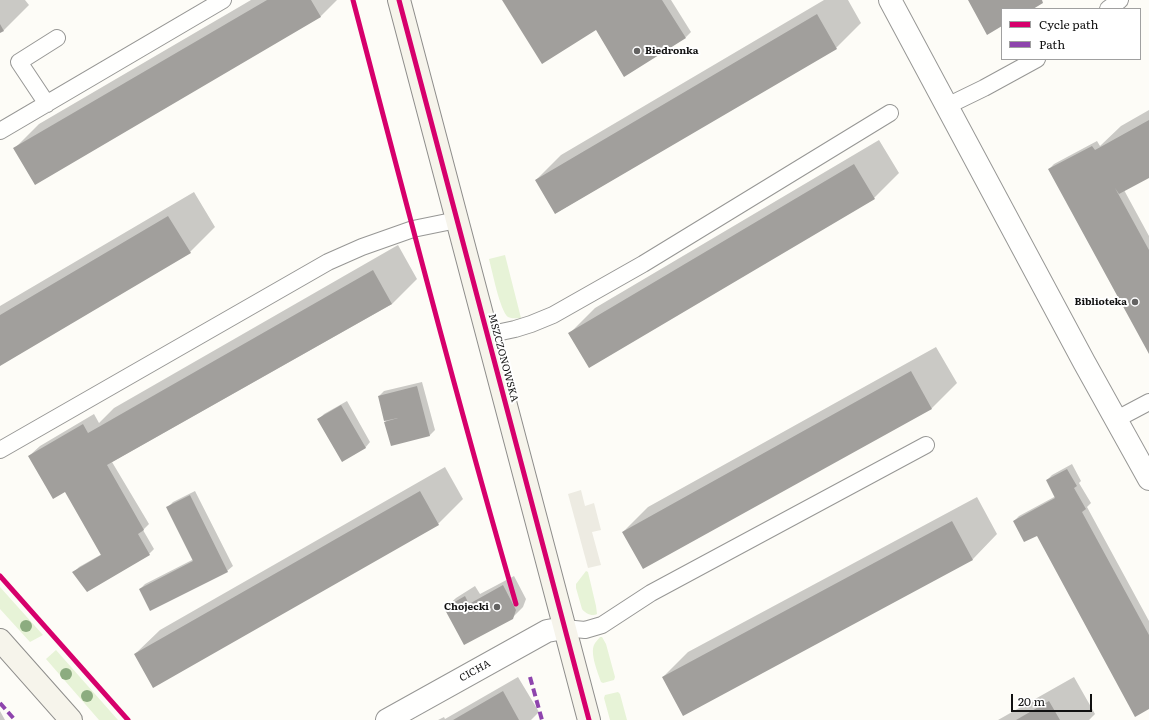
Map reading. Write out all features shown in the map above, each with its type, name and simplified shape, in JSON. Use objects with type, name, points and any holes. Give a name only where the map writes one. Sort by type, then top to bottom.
[{"type":"street","name":"MSZCZONOWSKA","points":[[399,0],[589,720]]},
{"type":"street","points":[[890,0],[1115,420],[1149,479]]},
{"type":"street","name":"CICHA","points":[[387,720],[547,631],[564,628]]},
{"type":"street","points":[[0,640],[71,720]]},
{"type":"lane","points":[[0,132],[223,0]]},
{"type":"lane","points":[[1109,8],[1120,0]]},
{"type":"lane","points":[[47,104],[19,62],[57,38]]},
{"type":"lane","points":[[947,106],[1035,60]]},
{"type":"lane","points":[[487,335],[515,329],[553,315],[643,264],[890,113]]},
{"type":"lane","points":[[0,450],[328,262],[362,247],[413,229],[457,220]]},
{"type":"lane","points":[[1115,420],[1149,402]]},
{"type":"lane","points":[[564,628],[585,630],[602,625],[651,593],[926,445]]},
{"type":"green space","points":[[505,255],[521,318],[510,318],[505,313],[494,281],[489,259]]},
{"type":"green space","points":[[586,571],[588,572],[596,606],[597,614],[595,615],[589,614],[582,609],[576,588],[576,584]]},
{"type":"green space","points":[[0,587],[43,635],[30,642],[0,609]]},
{"type":"green space","points":[[600,637],[602,637],[606,644],[615,677],[614,680],[603,683],[601,682],[598,674],[593,653],[594,644]]},
{"type":"green space","points":[[56,650],[118,720],[99,720],[46,659]]},
{"type":"green space","points":[[618,692],[620,694],[627,720],[610,720],[604,698],[605,695]]},
{"type":"shaded area","points":[[581,490],[585,506],[594,503],[601,530],[592,532],[601,565],[588,568],[568,494]]},
{"type":"building","points":[[267,0],[311,0],[321,17],[35,185],[13,148]]},
{"type":"building","name":"Biedronka","points":[[502,0],[662,0],[686,38],[624,77],[596,30],[542,64]]},
{"type":"building","points":[[968,0],[1042,0],[1043,3],[1035,8],[1001,8],[1001,27],[987,35]]},
{"type":"building","points":[[817,14],[837,49],[555,214],[535,180]]},
{"type":"building","points":[[0,24],[4,31],[0,33]]},
{"type":"building","name":"Biblioteka","points":[[1149,120],[1149,178],[1119,194],[1115,188],[1149,250],[1149,354],[1048,169],[1092,146],[1095,150]]},
{"type":"building","points":[[854,164],[875,199],[589,368],[568,333]]},
{"type":"building","points":[[168,216],[191,253],[0,366],[0,315]]},
{"type":"building","points":[[373,270],[392,304],[107,465],[144,530],[138,534],[150,555],[87,592],[72,572],[101,555],[65,492],[53,499],[28,456],[83,424],[88,433]]},
{"type":"building","points":[[911,371],[932,409],[643,569],[622,532]]},
{"type":"building","points":[[417,386],[430,436],[391,446],[384,422],[398,418],[384,421],[378,396]]},
{"type":"building","points":[[341,405],[366,448],[342,462],[317,419]]},
{"type":"building","points":[[1067,469],[1077,486],[1074,488],[1086,509],[1082,512],[1149,635],[1149,709],[1135,717],[1037,536],[1024,542],[1013,521],[1055,498],[1046,480]]},
{"type":"building","points":[[420,491],[439,525],[153,688],[134,654]]},
{"type":"building","points":[[190,495],[228,572],[150,611],[139,589],[193,561],[166,507]]},
{"type":"building","points":[[952,521],[973,560],[683,716],[662,677]]},
{"type":"building","points":[[503,585],[516,610],[513,619],[464,645],[444,608],[465,596],[469,604]]},
{"type":"building","points":[[503,691],[519,720],[453,720]]},
{"type":"building","points":[[1049,701],[1060,720],[1016,720]]},
{"type":"marked path","points":[[530,677],[542,720]]},
{"type":"marked path","points":[[0,703],[15,720]]},
{"type":"cycle path","points":[[353,0],[453,378],[516,604]]},
{"type":"cycle path","points":[[399,0],[589,720]]},
{"type":"cycle path","points":[[0,576],[128,720]]},
{"type":"place","name":"Biedronka","points":[[637,51]]},
{"type":"place","name":"Biblioteka","points":[[1135,302]]},
{"type":"place","name":"Chojecki","points":[[497,607]]}]
